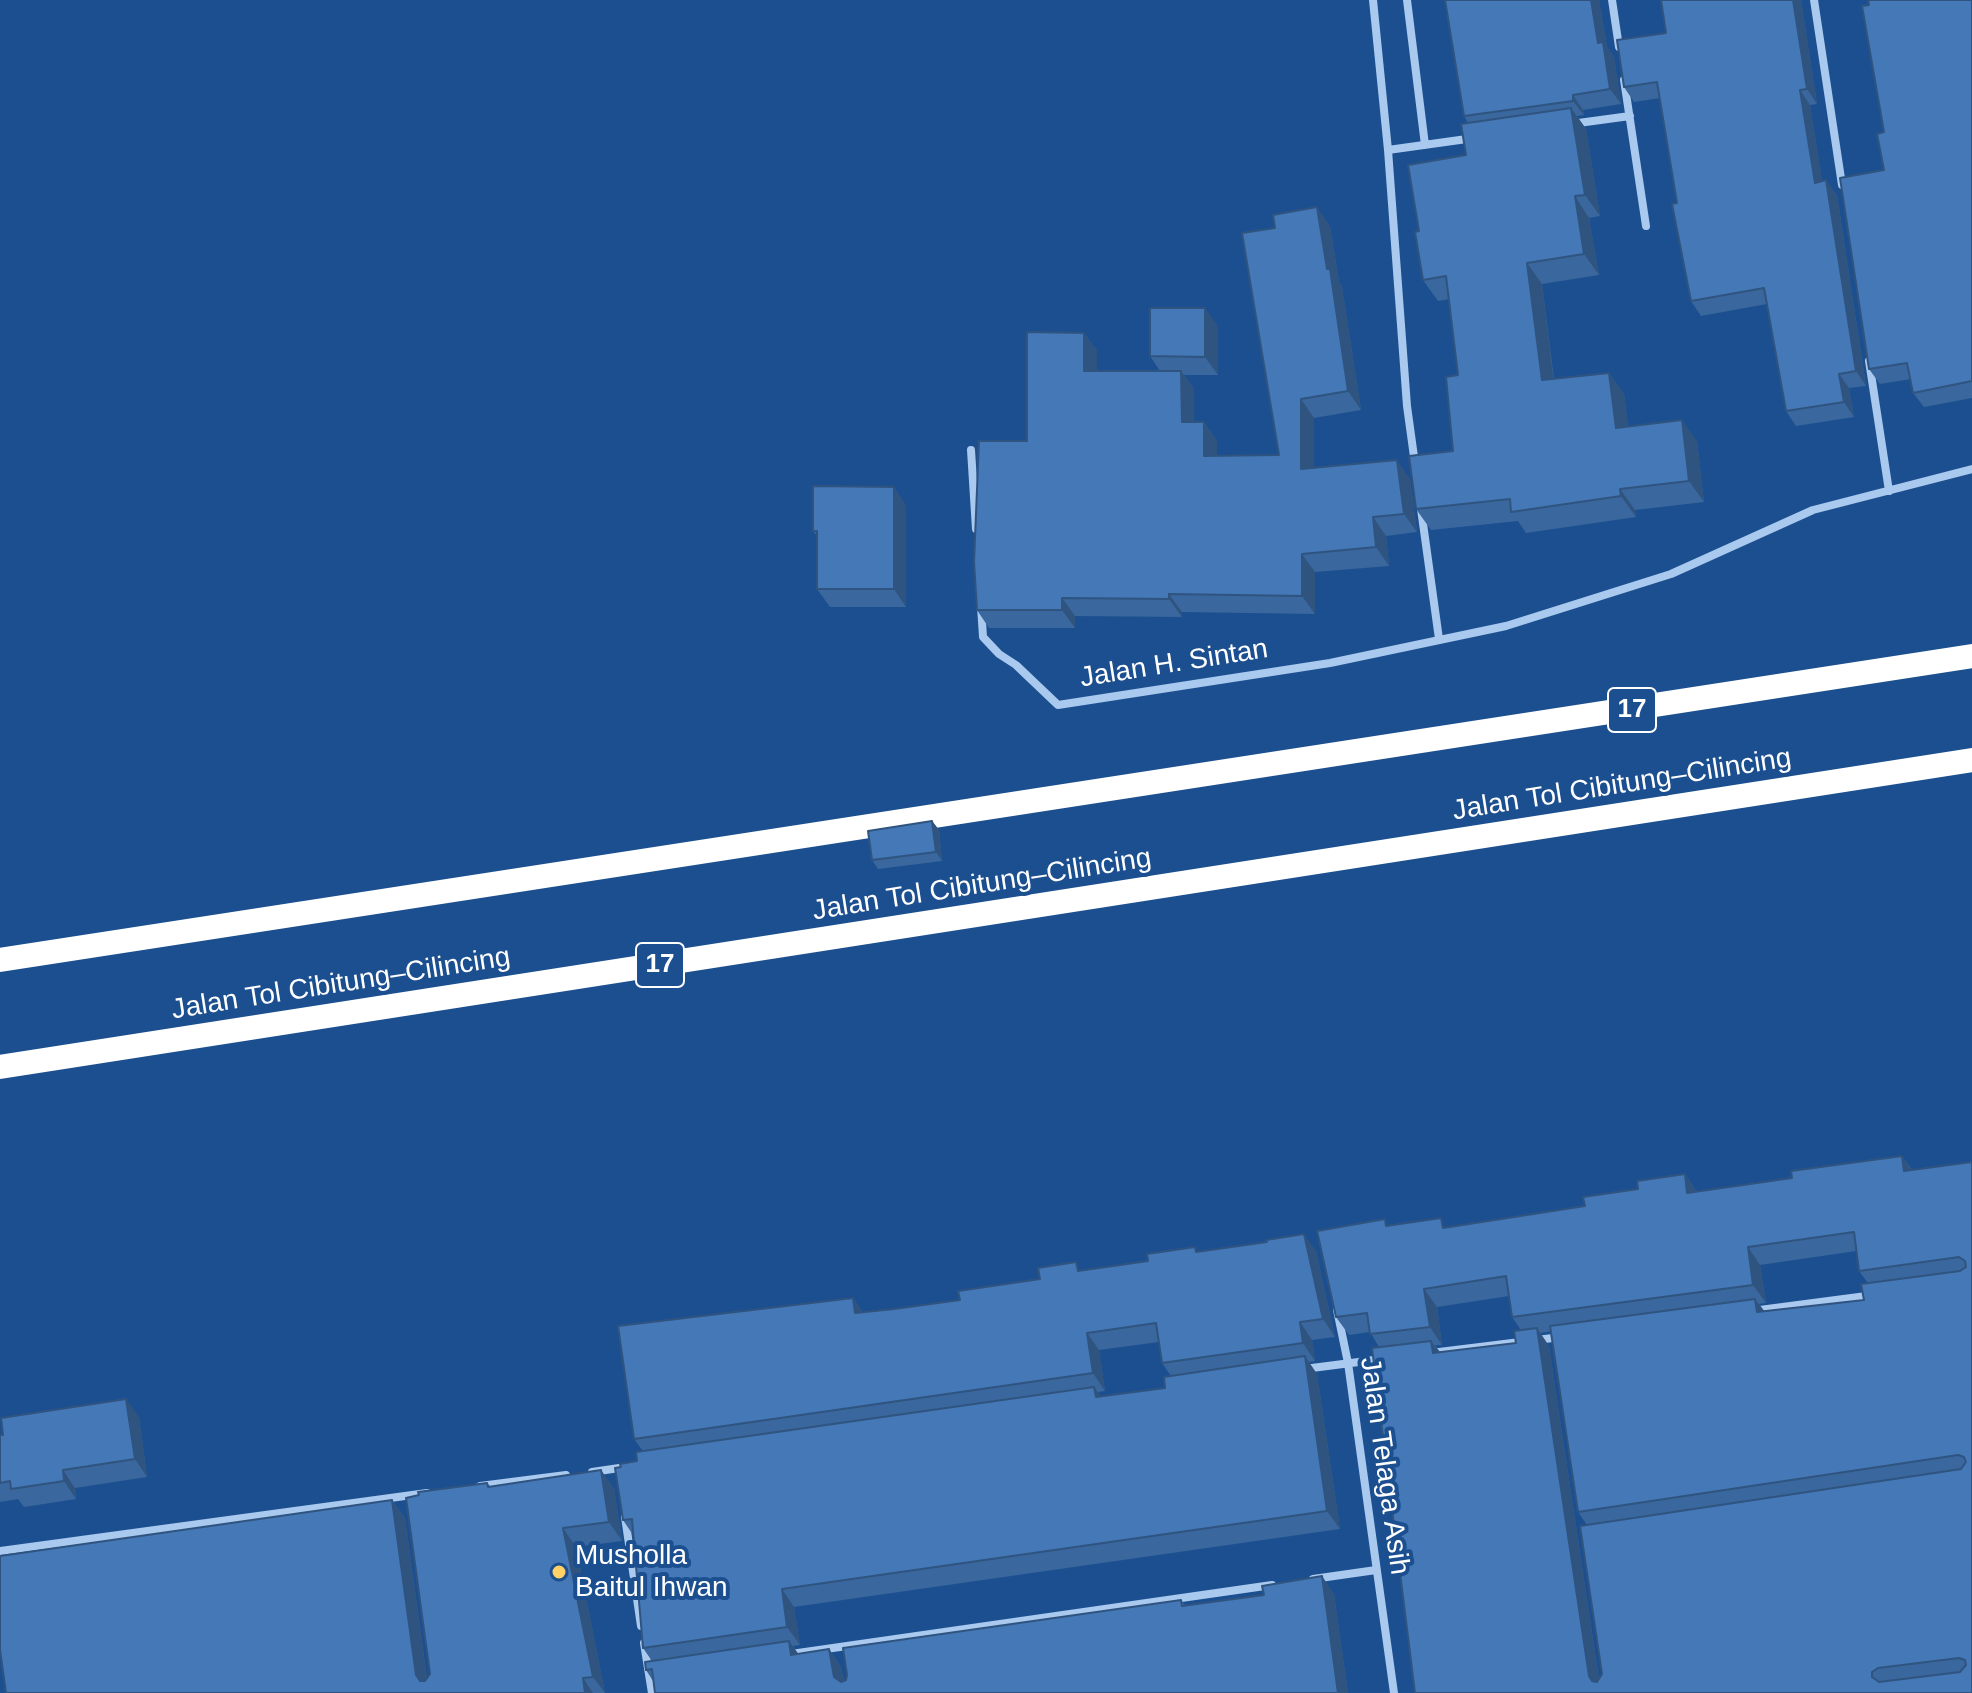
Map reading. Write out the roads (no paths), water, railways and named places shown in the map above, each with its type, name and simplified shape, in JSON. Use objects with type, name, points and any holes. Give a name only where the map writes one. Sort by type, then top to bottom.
[{"type":"highway","name":"17","points":[[0,960],[1972,656]]},
{"type":"highway","name":"Jalan Tol Cibitung–Cilincing","points":[[0,1067],[1972,760]]},
{"type":"street","points":[[1373,0],[1388,150],[1407,406],[1415,468]]},
{"type":"street","points":[[1407,0],[1425,145]]},
{"type":"street","points":[[1612,0],[1621,58]]},
{"type":"street","points":[[1814,0],[1845,199]]},
{"type":"street","points":[[1623,72],[1646,226]]},
{"type":"street","points":[[1567,125],[1630,116]]},
{"type":"street","points":[[1388,150],[1488,136]]},
{"type":"street","points":[[1868,353],[1889,491]]},
{"type":"street","points":[[971,450],[977,543]]},
{"type":"street","name":"Jalan H. Sintan","points":[[980,590],[983,637],[1058,705],[1330,663],[1506,626],[1671,574],[1813,510],[1972,469]]},
{"type":"street","points":[[1420,499],[1439,639]]},
{"type":"street","points":[[1740,1313],[1879,1294]]},
{"type":"street","name":"Jalan Telaga Asih","points":[[1335,1304],[1348,1363],[1394,1693]]},
{"type":"street","points":[[1428,1353],[1570,1336]]},
{"type":"street","points":[[1555,1338],[1557,1354]]},
{"type":"street","points":[[1286,1372],[1396,1357]]},
{"type":"street","points":[[588,1472],[633,1466]]},
{"type":"street","points":[[618,1468],[620,1484]]},
{"type":"street","points":[[469,1487],[573,1474]]},
{"type":"street","points":[[0,1551],[439,1491]]},
{"type":"street","points":[[409,1495],[411,1510]]},
{"type":"street","points":[[622,1500],[652,1693]]},
{"type":"street","points":[[1298,1581],[1376,1570]]},
{"type":"street","points":[[785,1655],[1282,1583]]},
{"type":"street","points":[[845,1647],[848,1662]]},
{"type":"street","points":[[649,1674],[664,1672]]},
{"type":"place","name":"Musholla Baitul Ihwan","points":[[559,1572]]}]
